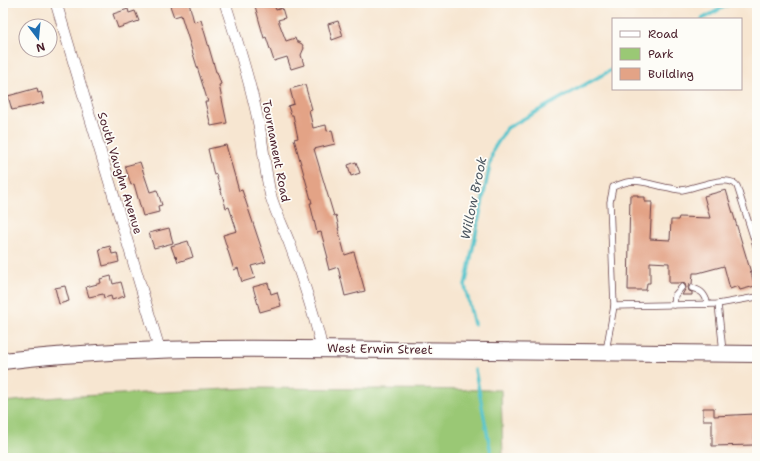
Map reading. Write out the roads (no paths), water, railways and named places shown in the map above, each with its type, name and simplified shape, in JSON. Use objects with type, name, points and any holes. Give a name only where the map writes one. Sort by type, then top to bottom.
[{"type":"main road","name":"West Erwin Street","points":[[3,361],[100,353],[220,349],[757,354]]},
{"type":"street","name":"South Vaughn Avenue","points":[[56,3],[160,351]]},
{"type":"street","name":"Tournament Road","points":[[225,3],[243,56],[259,126],[268,185],[276,212],[289,241],[306,288],[322,349]]},
{"type":"lane","points":[[605,352],[614,306],[610,202],[613,187],[623,182],[632,180],[646,182],[664,188],[681,190],[726,180],[735,182],[757,249]]},
{"type":"lane","points":[[674,305],[675,295],[682,287]]},
{"type":"lane","points":[[692,288],[700,290],[705,295],[708,304]]},
{"type":"lane","points":[[614,306],[718,304],[757,297]]},
{"type":"lane","points":[[718,304],[723,354]]},
{"type":"waterway","name":"Willow Brook","points":[[704,18],[731,3]]},
{"type":"waterway","name":"Willow Brook","points":[[474,324],[465,286],[493,150],[507,128],[612,70]]},
{"type":"waterway","name":"Willow Brook","points":[[475,370],[492,458]]}]
